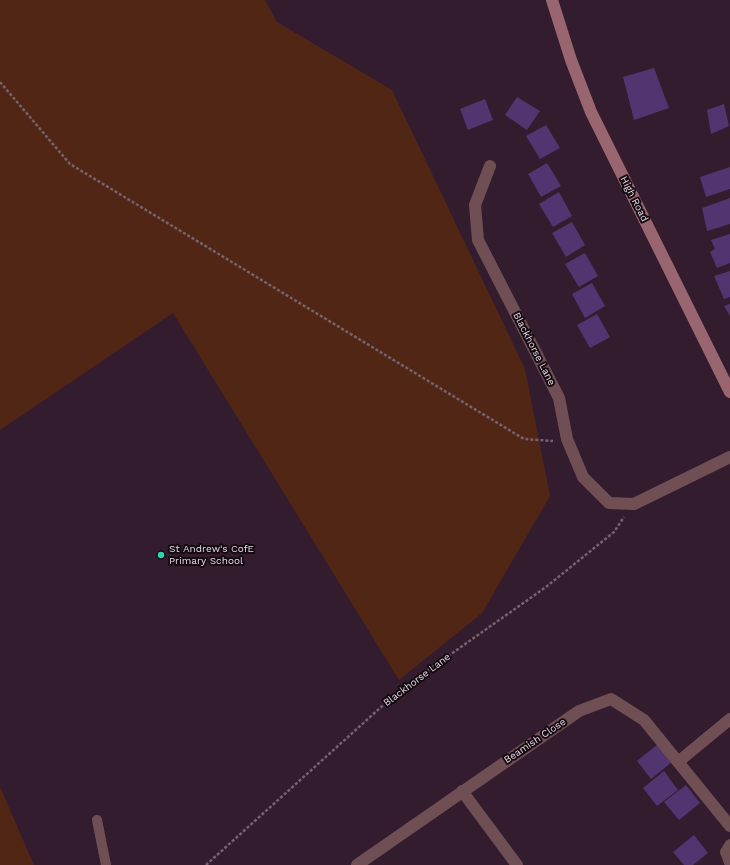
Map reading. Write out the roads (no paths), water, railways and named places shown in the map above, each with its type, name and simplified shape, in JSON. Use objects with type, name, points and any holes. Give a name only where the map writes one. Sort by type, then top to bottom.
[{"type":"main road","name":"High Road","points":[[552,0],[571,60],[591,112],[730,392]]},
{"type":"street","name":"Blackhorse Lane","points":[[490,166],[475,205],[478,240],[559,398],[568,442],[583,476],[610,503],[634,504],[730,457]]},
{"type":"street","name":"Beamish Close","points":[[357,865],[462,791],[579,712],[611,699],[644,720],[678,762]]},
{"type":"street","points":[[730,719],[678,762],[730,826]]},
{"type":"street","points":[[462,791],[517,865]]},
{"type":"lane","points":[[97,820],[106,865]]},
{"type":"lane","points":[[730,844],[725,852],[730,865]]},
{"type":"place","name":"St Andrew's CofE Primary School","points":[[161,555]]}]
